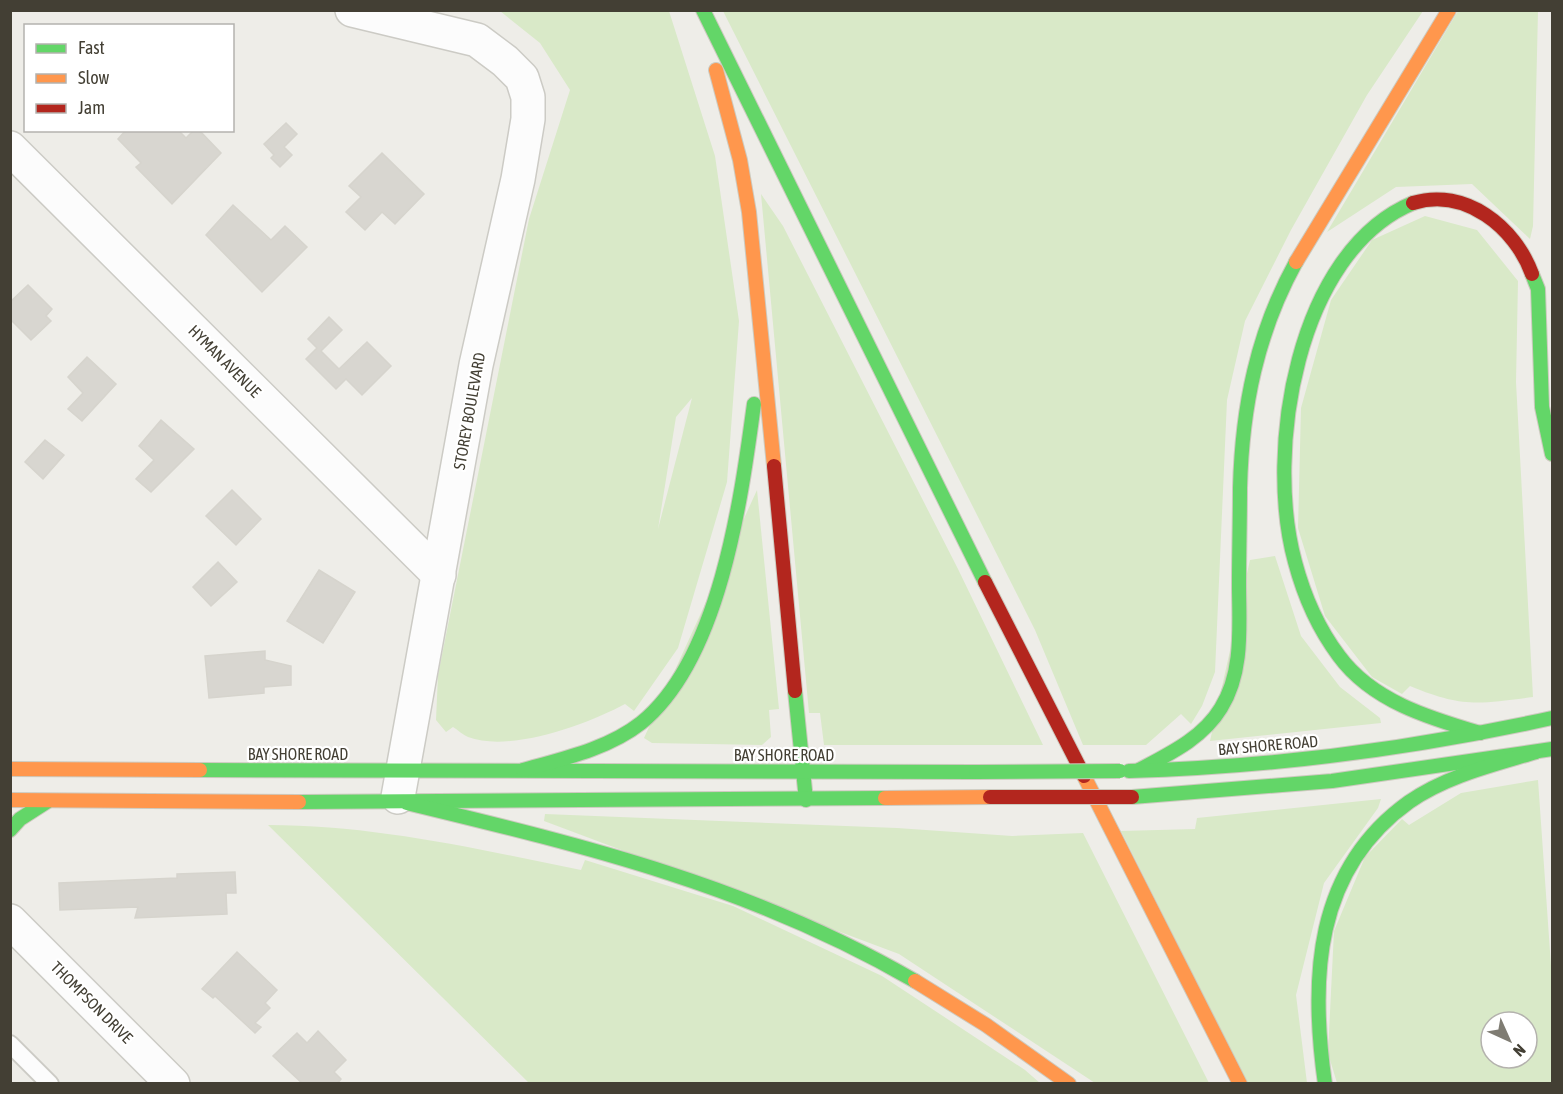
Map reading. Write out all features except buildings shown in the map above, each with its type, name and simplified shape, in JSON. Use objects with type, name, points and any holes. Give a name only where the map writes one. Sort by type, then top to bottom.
[{"type":"main road","points":[[701,10],[745,185],[806,800]]},
{"type":"main road","points":[[701,10],[957,526],[1240,1083]]},
{"type":"main road","points":[[1139,770],[1200,732],[1222,707],[1230,691],[1238,656],[1243,442],[1251,386],[1264,334],[1282,290],[1309,238],[1449,10]]},
{"type":"main road","points":[[1480,733],[1407,710],[1379,694],[1353,673],[1329,645],[1312,615],[1294,560],[1288,523],[1284,462],[1288,404],[1295,374],[1313,321],[1334,276],[1354,244],[1378,221],[1391,212],[1421,201],[1453,201],[1484,211],[1509,232],[1520,246],[1534,273],[1538,289],[1542,406],[1552,454]]},
{"type":"main road","points":[[523,770],[584,752],[634,728],[657,710],[681,676],[708,616],[734,528],[745,470],[761,346]]},
{"type":"main road","name":"BAY SHORE ROAD","points":[[10,769],[1120,771],[1324,757],[1480,733],[1552,718]]},
{"type":"main road","points":[[1325,1083],[1318,1029],[1320,958],[1328,914],[1350,862],[1381,824],[1413,799],[1472,772],[1552,748]]},
{"type":"main road","points":[[10,800],[402,803],[1132,797],[1332,781],[1536,752]]},
{"type":"main road","points":[[10,830],[20,819],[48,801]]},
{"type":"main road","points":[[402,803],[580,844],[684,876],[747,900],[845,944],[938,994],[1002,1035],[1069,1083]]},
{"type":"street","name":"STOREY BOULEVARD","points":[[352,10],[477,40],[505,61],[522,78],[528,97],[528,118],[518,179],[476,365],[404,771],[402,803]]},
{"type":"street","name":"HYMAN AVENUE","points":[[10,148],[439,575]]},
{"type":"street","name":"THOMPSON DRIVE","points":[[11,922],[173,1083]]},
{"type":"lane","points":[[10,1044],[50,1083]]},
{"type":"green space","points":[[500,11],[669,11],[715,156],[739,321],[727,482],[678,648],[634,711],[625,704],[591,720],[548,734],[526,739],[485,741],[468,737],[453,727],[446,732],[436,720],[438,675],[529,219],[570,90],[540,43]],"holes":[[[692,398],[658,529],[676,417]]]},
{"type":"green space","points":[[723,11],[1423,11],[1367,95],[1291,230],[1245,321],[1227,400],[1215,672],[1202,706],[1191,724],[1181,714],[1146,745],[1083,745],[1035,630]]},
{"type":"green space","points":[[1458,11],[1538,11],[1533,226],[1530,239],[1472,184],[1396,187],[1327,232]]},
{"type":"green space","points":[[761,194],[783,226],[958,569],[1043,745],[824,745],[820,713],[809,713]]},
{"type":"green space","points":[[1425,216],[1477,230],[1518,281],[1516,382],[1533,697],[1484,702],[1458,701],[1410,686],[1402,694],[1372,677],[1325,616],[1298,528],[1301,408],[1331,300],[1372,240]]},
{"type":"green space","points":[[757,490],[779,709],[769,710],[771,737],[762,745],[652,743],[644,738]]},
{"type":"green space","points":[[1275,556],[1301,636],[1340,687],[1380,718],[1381,723],[1210,741],[1250,560]]},
{"type":"green space","points":[[1538,780],[1552,980],[1552,1083],[1337,1083],[1328,1053],[1334,931],[1365,857],[1402,819],[1409,825],[1461,793]]},
{"type":"green space","points":[[1381,799],[1378,808],[1324,883],[1296,995],[1307,1083],[1247,1083],[1121,831],[1195,829],[1197,818]]},
{"type":"green space","points":[[545,814],[897,828],[1012,836],[1083,833],[1209,1083],[1095,1083],[899,954],[544,821]]},
{"type":"green space","points":[[268,825],[308,826],[386,834],[581,870],[585,860],[733,906],[882,976],[1025,1070],[1040,1083],[529,1083]]},
{"type":"traffic: fast","points":[[703,10],[985,582]]},
{"type":"traffic: fast","points":[[1413,203],[1373,228],[1341,264],[1316,309],[1299,360],[1288,413],[1284,466],[1287,517],[1295,562],[1307,599],[1318,623],[1352,672],[1368,685],[1403,706],[1480,733]]},
{"type":"traffic: fast","points":[[1139,770],[1162,758],[1205,728],[1221,708],[1234,679],[1239,648],[1241,458],[1248,400],[1254,371],[1271,316],[1296,262]]},
{"type":"traffic: fast","points":[[1532,274],[1538,289],[1542,407],[1552,454]]},
{"type":"traffic: fast","points":[[523,770],[569,757],[614,740],[641,723],[668,695],[690,660],[708,619],[722,576],[742,485],[754,404]]},
{"type":"traffic: fast","points":[[795,691],[806,800]]},
{"type":"traffic: fast","points":[[1129,771],[1236,765],[1342,755],[1447,739],[1552,718]]},
{"type":"traffic: fast","points":[[1132,797],[1332,781],[1552,749]]},
{"type":"traffic: fast","points":[[1325,1084],[1318,1005],[1320,967],[1326,929],[1337,893],[1354,860],[1378,829],[1423,793],[1470,772],[1536,752]]},
{"type":"traffic: fast","points":[[200,770],[976,772]]},
{"type":"traffic: fast","points":[[976,772],[1120,771]]},
{"type":"traffic: fast","points":[[299,802],[885,798]]},
{"type":"traffic: fast","points":[[10,830],[20,819],[48,801]]},
{"type":"traffic: fast","points":[[407,803],[540,836],[668,873],[792,919],[854,948],[915,981]]},
{"type":"traffic: slow","points":[[1296,262],[1449,10]]},
{"type":"traffic: slow","points":[[716,70],[740,160],[749,212],[774,466]]},
{"type":"traffic: slow","points":[[10,769],[200,770]]},
{"type":"traffic: slow","points":[[1084,776],[1240,1084]]},
{"type":"traffic: slow","points":[[885,798],[990,797]]},
{"type":"traffic: slow","points":[[10,800],[299,802]]},
{"type":"traffic: slow","points":[[915,981],[986,1025],[1069,1084]]},
{"type":"traffic: jam","points":[[1413,203],[1432,200],[1451,201],[1469,206],[1486,215],[1514,241],[1532,274]]},
{"type":"traffic: jam","points":[[774,466],[795,691]]},
{"type":"traffic: jam","points":[[985,582],[1084,776]]},
{"type":"traffic: jam","points":[[990,797],[1132,797]]}]
